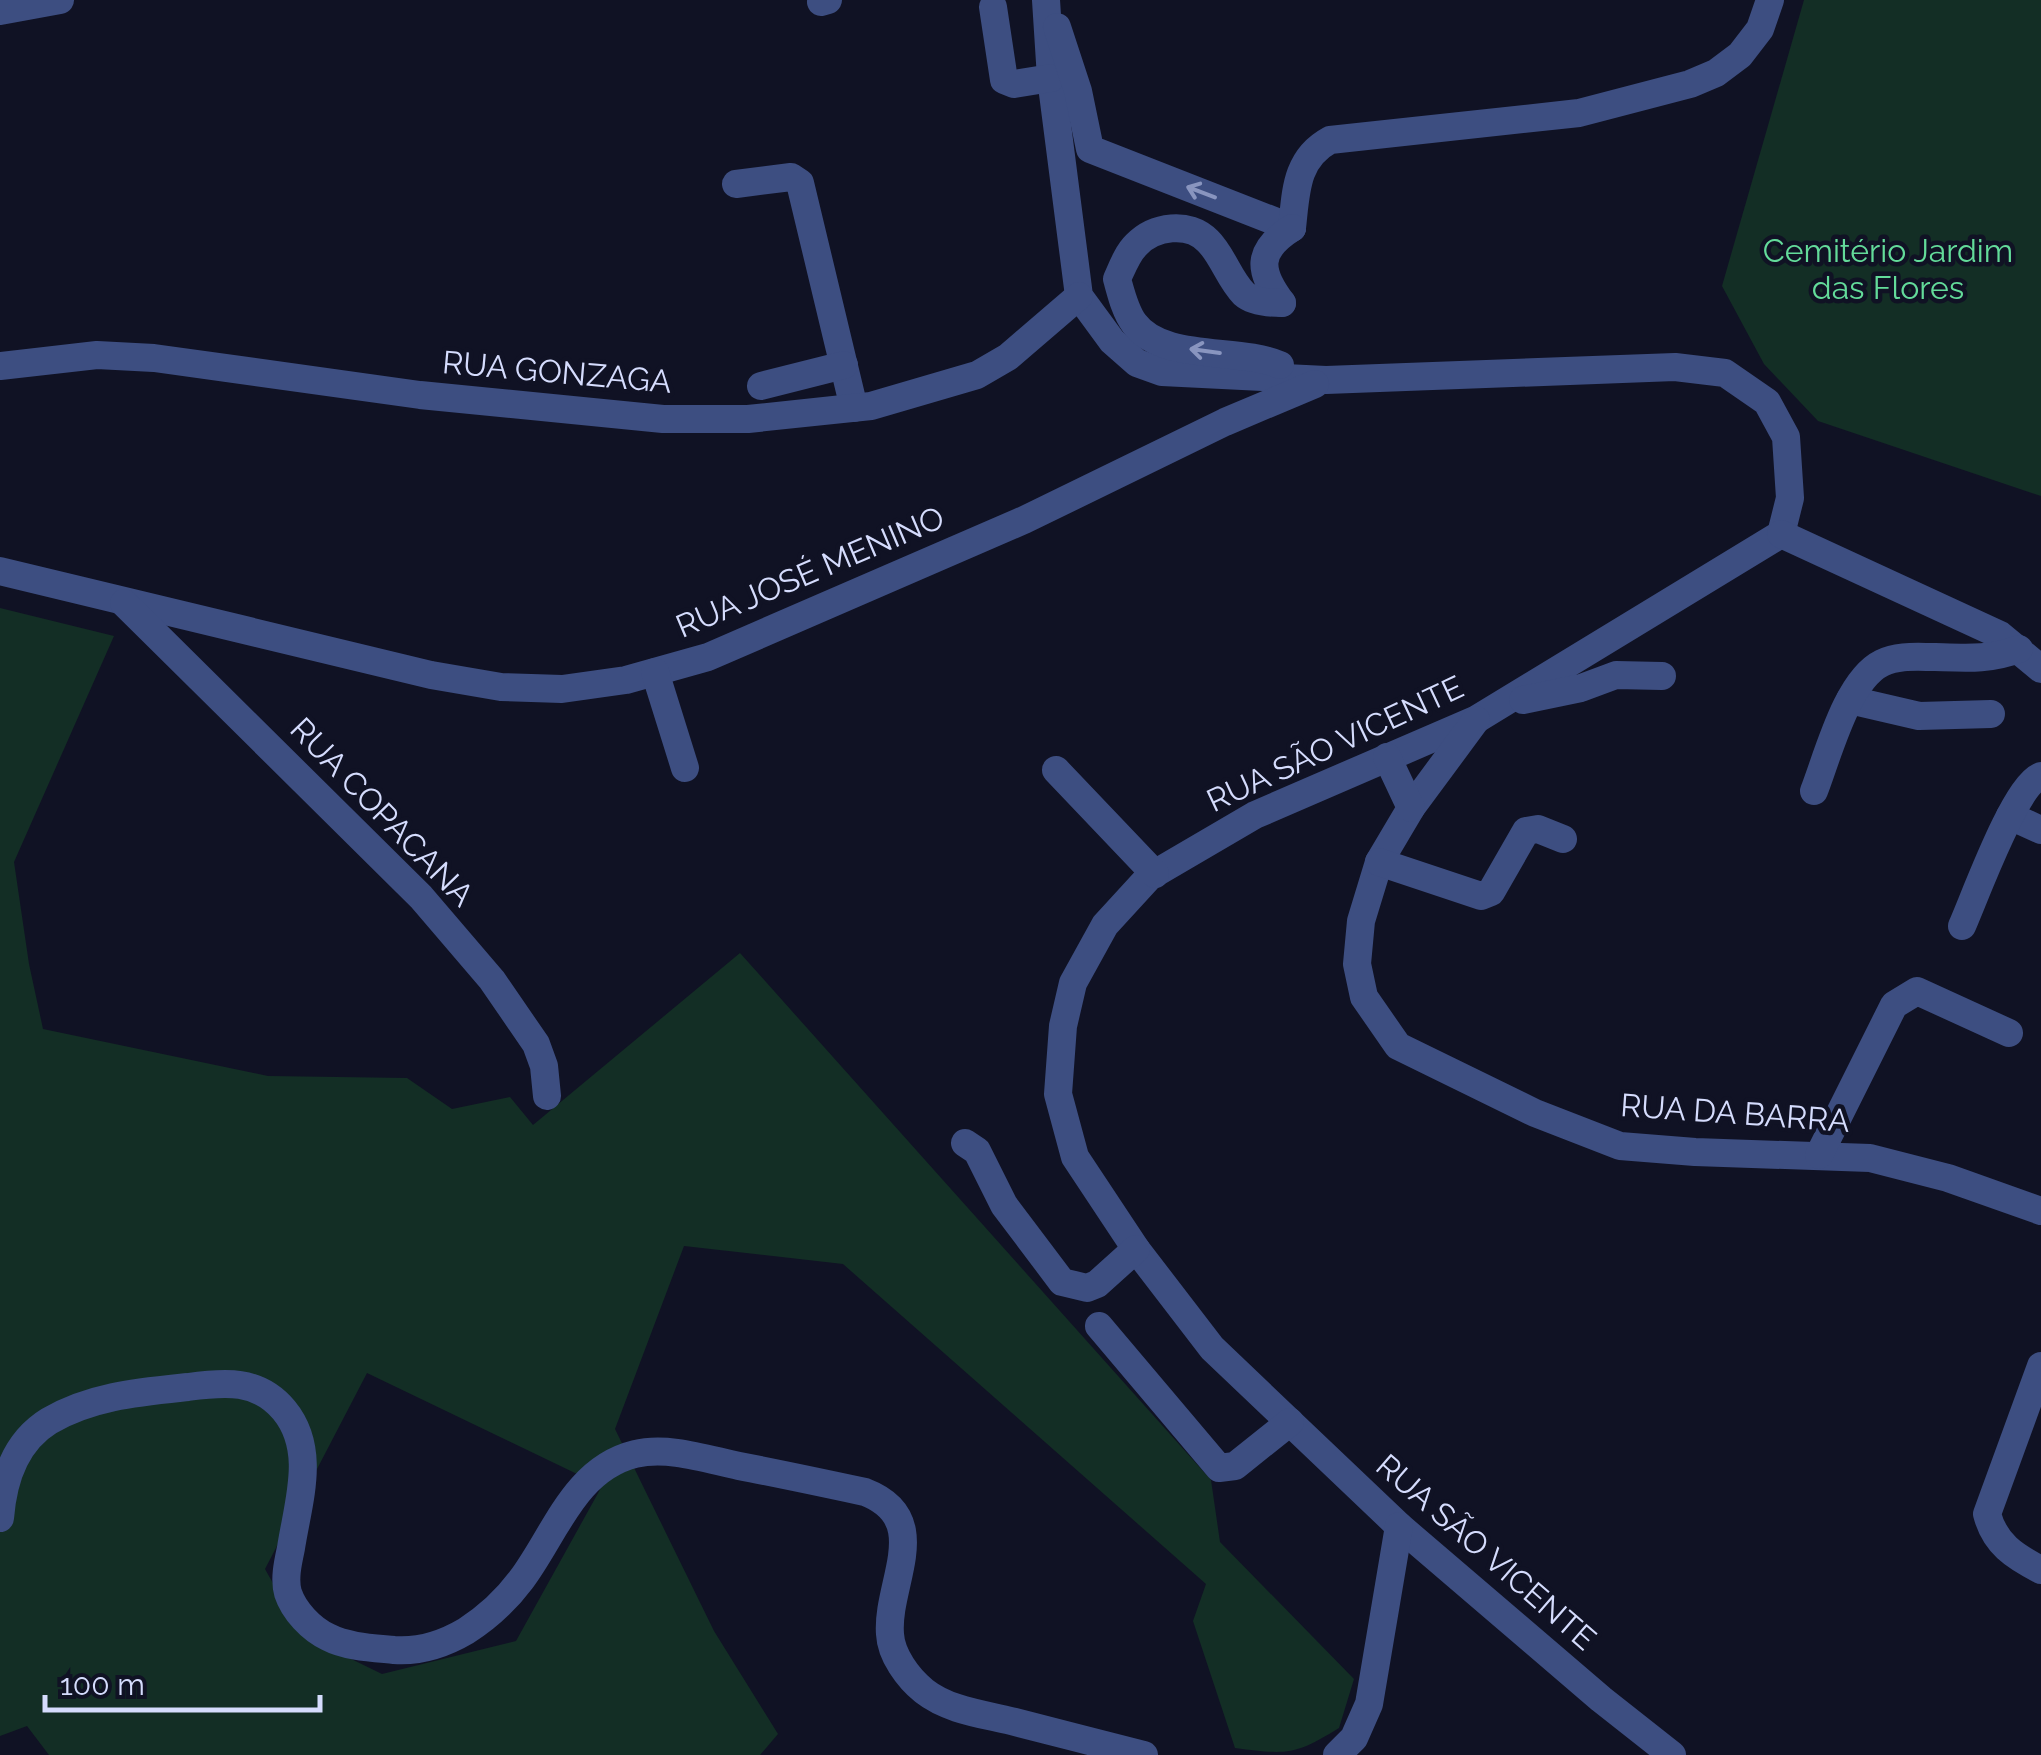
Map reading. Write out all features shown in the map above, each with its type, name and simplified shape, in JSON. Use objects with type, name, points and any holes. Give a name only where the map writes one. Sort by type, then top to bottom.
[{"type":"street","points":[[0,11],[60,0]]},
{"type":"street","points":[[1296,378],[1286,368],[1266,359],[1176,347],[1151,338],[1129,316],[1116,280],[1130,251],[1144,237],[1165,229],[1194,230],[1208,240],[1245,295],[1262,302],[1282,303],[1267,284],[1263,268],[1273,240],[1292,228],[1300,172],[1312,152],[1330,140],[1579,113],[1690,84],[1716,73],[1740,55],[1760,30],[1770,0]]},
{"type":"street","points":[[1047,4],[1068,56],[1090,149],[1292,228]]},
{"type":"street","points":[[1047,4],[1051,78],[1079,296],[1112,342],[1138,363],[1162,372],[1326,380],[1675,367],[1725,374],[1767,402],[1786,438],[1790,498],[1780,534],[2000,635],[2041,669]]},
{"type":"street","points":[[993,6],[1004,80],[1014,84],[1051,78]]},
{"type":"street","points":[[736,184],[791,177],[800,183],[854,408]]},
{"type":"street","name":"RUA GONZAGA","points":[[0,366],[97,355],[135,357],[365,401],[505,417],[748,419],[854,408],[977,375],[1008,357],[1079,296]]},
{"type":"street","points":[[761,386],[844,365]]},
{"type":"street","name":"RUA JOSÉ MENINO","points":[[0,571],[431,675],[502,686],[562,688],[626,680],[708,657],[953,551],[1262,405],[1326,380]]},
{"type":"street","name":"RUA SÃO VICENTE","points":[[1672,1755],[1600,1699],[1399,1526],[1212,1348],[1136,1248],[1076,1157],[1058,1094],[1063,1026],[1073,983],[1104,925],[1154,874],[1255,815],[1477,719],[1780,534]]},
{"type":"street","name":"RUA COPACANA","points":[[124,603],[421,897],[492,980],[536,1044],[544,1066],[547,1096]]},
{"type":"street","points":[[1814,791],[1850,700],[1864,676],[1890,660],[1904,657],[1992,659],[2019,648]]},
{"type":"street","points":[[655,672],[684,768]]},
{"type":"street","points":[[1503,704],[1581,688],[1624,674],[1662,676]]},
{"type":"street","points":[[1850,700],[1919,716],[1991,714]]},
{"type":"street","name":"RUA DA BARRA","points":[[1477,719],[1412,808],[1379,862],[1361,921],[1357,964],[1364,997],[1398,1046],[1535,1113],[1620,1146],[1870,1158],[1948,1178],[2041,1211]]},
{"type":"street","points":[[1387,757],[1412,808]]},
{"type":"street","points":[[1056,770],[1154,874]]},
{"type":"street","points":[[1962,926],[2010,816],[2030,782],[2041,776]]},
{"type":"street","points":[[2010,816],[2041,830]]},
{"type":"street","points":[[1379,862],[1481,896],[1491,892],[1526,831],[1538,829],[1563,839]]},
{"type":"street","points":[[1819,1155],[1894,1005],[1904,996],[1917,992],[2009,1033]]},
{"type":"street","points":[[965,1143],[977,1151],[1004,1205],[1062,1282],[1087,1288],[1098,1284],[1136,1248]]},
{"type":"street","points":[[1098,1326],[1220,1468],[1235,1466],[1290,1422]]},
{"type":"street","points":[[2041,1366],[1987,1514],[1998,1542],[2041,1570]]},
{"type":"street","points":[[0,1518],[10,1469],[26,1438],[51,1420],[120,1395],[217,1383],[253,1385],[277,1402],[295,1424],[304,1449],[287,1569],[288,1591],[298,1613],[328,1637],[368,1648],[410,1651],[446,1642],[488,1617],[521,1580],[581,1486],[604,1467],[635,1454],[670,1452],[866,1492],[879,1497],[901,1522],[904,1544],[890,1634],[896,1655],[910,1678],[942,1703],[1144,1755]]},
{"type":"street","points":[[1337,1755],[1354,1738],[1369,1704],[1399,1526]]},
{"type":"green space","name":"Cemitério Jardim das Flores","points":[[1804,0],[2041,0],[2041,496],[1818,421],[1764,364],[1722,286]]},
{"type":"green space","points":[[0,608],[114,636],[14,862],[43,1029],[268,1076],[407,1078],[452,1109],[510,1097],[533,1125],[740,953],[1211,1480],[1220,1542],[1354,1679],[1339,1728],[1324,1737],[1290,1751],[1235,1748],[1193,1621],[1206,1584],[843,1264],[684,1246],[615,1429],[714,1631],[778,1734],[760,1755],[49,1755],[27,1726],[0,1736]],"holes":[[[367,1373],[602,1486],[516,1641],[382,1674],[302,1635],[265,1569]]]}]
